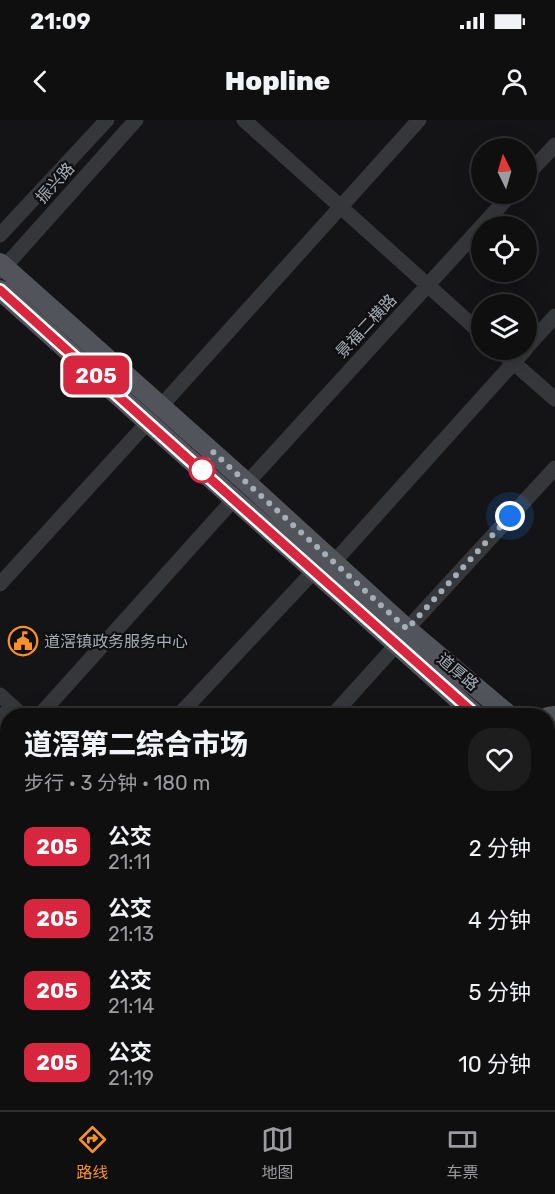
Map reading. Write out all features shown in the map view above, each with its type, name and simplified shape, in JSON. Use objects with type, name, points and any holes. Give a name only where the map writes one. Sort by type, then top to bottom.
[{"type":"main road","points":[[1,267],[162,405],[334,562],[402,637]]},
{"type":"main road","points":[[0,290],[314,571],[402,637]]},
{"type":"main road","name":"道厚路","points":[[402,637],[500,708]]},
{"type":"main road","name":"道厚路","points":[[402,637],[469,708]]},
{"type":"street","name":"振兴路","points":[[0,235],[106,120]]},
{"type":"street","name":"振兴路","points":[[1,267],[136,120]]},
{"type":"street","points":[[244,120],[471,324]]},
{"type":"street","points":[[162,405],[419,120]]},
{"type":"street","points":[[537,164],[555,145]]},
{"type":"street","name":"景福二横路","points":[[247,483],[502,204]]},
{"type":"street","points":[[537,336],[555,316]]},
{"type":"street","points":[[511,360],[555,399]]},
{"type":"street","points":[[334,562],[513,362]]},
{"type":"street","points":[[0,584],[148,422]]},
{"type":"street","points":[[339,708],[555,468]]},
{"type":"street","points":[[46,708],[234,500]]},
{"type":"street","points":[[186,708],[314,571]]},
{"type":"street","points":[[0,695],[15,708]]},
{"type":"bus line","name":"205","points":[[0,290],[468,708]]},
{"type":"place","name":"道滘镇政务服务中心","points":[[23,641]]},
{"type":"route","points":[[202,470],[213,452],[407,629],[510,516]]}]
